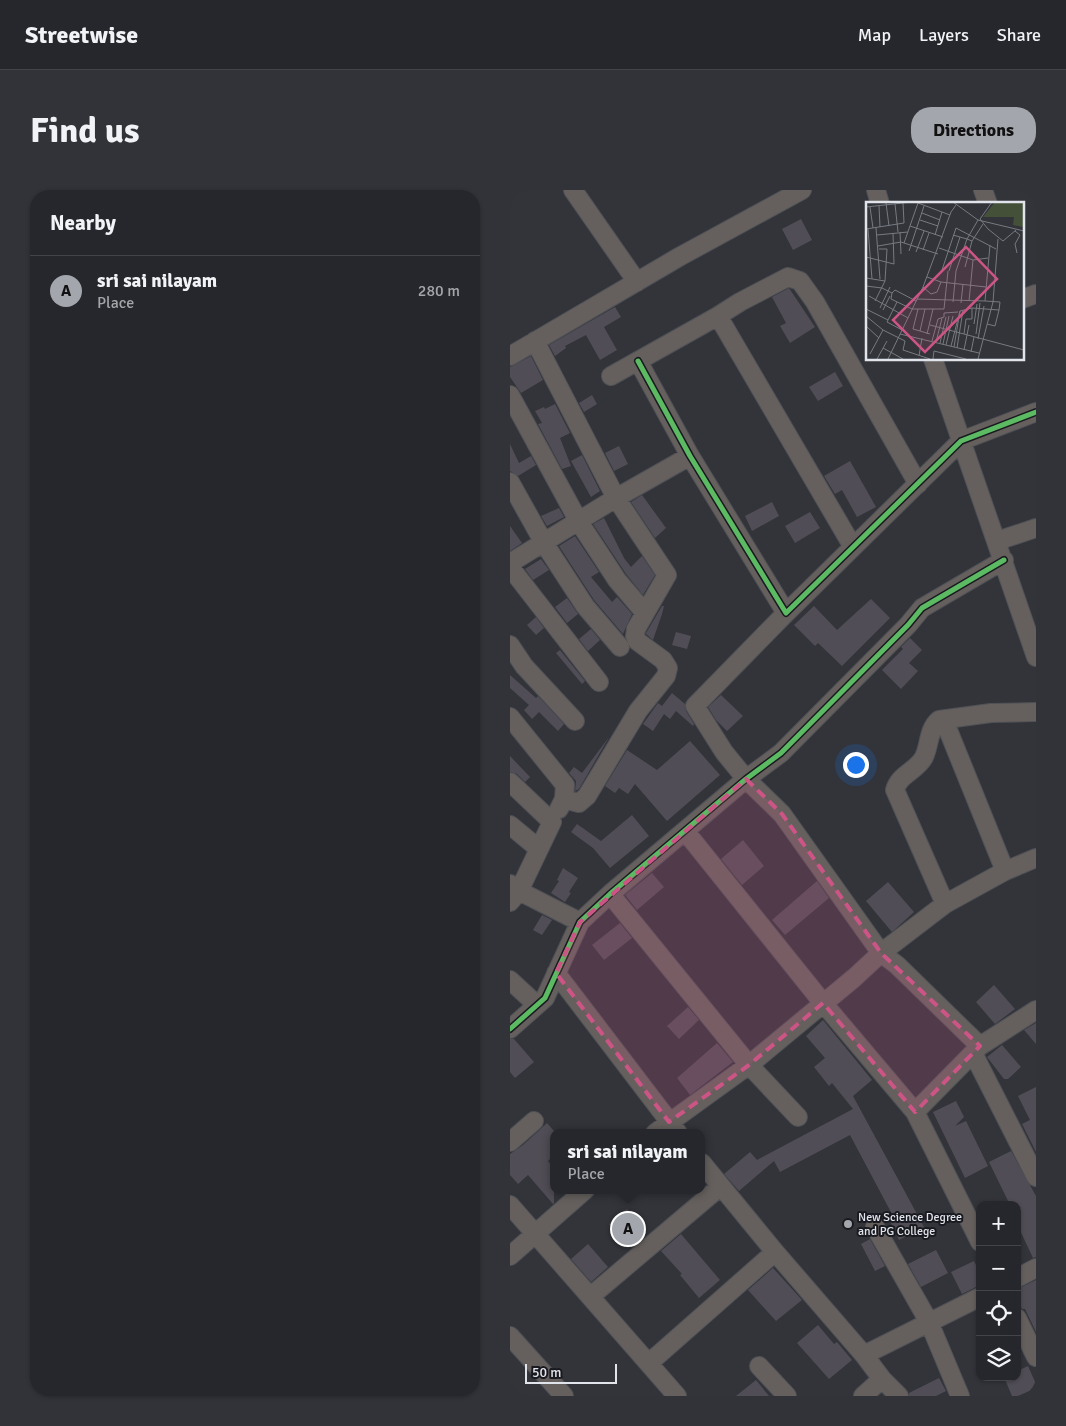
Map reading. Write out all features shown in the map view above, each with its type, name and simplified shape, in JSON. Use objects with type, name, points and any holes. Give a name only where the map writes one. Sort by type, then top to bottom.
[{"type":"street","points":[[573,190],[637,282]]},
{"type":"street","points":[[510,356],[637,282],[802,190]]},
{"type":"street","points":[[611,376],[776,282],[788,277],[800,281],[816,302],[918,484]]},
{"type":"street","points":[[1024,298],[1036,294]]},
{"type":"street","points":[[718,316],[853,547]]},
{"type":"street","points":[[535,341],[616,498],[667,574],[636,628],[635,638],[663,660],[668,668],[666,676],[638,711],[587,796],[580,803],[564,799]]},
{"type":"street","points":[[933,360],[1036,657]]},
{"type":"street","points":[[638,361],[690,456],[786,613]]},
{"type":"street","points":[[510,395],[579,522],[617,580],[646,613]]},
{"type":"street","points":[[1036,412],[961,441],[786,613],[695,706],[724,752],[746,779],[782,814],[881,953],[897,965],[977,1050],[1036,1177]]},
{"type":"street","points":[[599,682],[510,565],[616,498],[690,456]]},
{"type":"street","points":[[510,482],[544,543],[585,606],[620,647]]},
{"type":"street","points":[[997,540],[1036,528]]},
{"type":"street","points":[[510,1029],[545,998],[580,922],[610,894],[746,779],[781,753],[908,625],[922,608],[1004,560]]},
{"type":"street","points":[[510,645],[524,666],[575,720]]},
{"type":"street","points":[[945,904],[895,790],[900,779],[919,764],[924,757],[935,724],[939,720],[991,713],[1036,712]]},
{"type":"street","points":[[510,718],[565,785],[564,799],[539,849],[513,892],[580,922]]},
{"type":"street","points":[[944,720],[1005,871]]},
{"type":"street","points":[[510,782],[552,822]]},
{"type":"street","points":[[510,825],[539,849]]},
{"type":"street","points":[[685,831],[823,1003],[915,1112],[976,1234]]},
{"type":"street","points":[[556,973],[667,1129],[749,1065],[854,978],[881,953],[945,904],[1005,871],[1036,858]]},
{"type":"street","points":[[610,894],[749,1065],[798,1117]]},
{"type":"street","points":[[510,980],[537,1005]]},
{"type":"street","points":[[915,1112],[977,1050],[1036,1010]]},
{"type":"street","points":[[510,1142],[534,1121]]},
{"type":"street","points":[[705,1167],[775,1252],[864,1355],[882,1379],[899,1396]]},
{"type":"street","points":[[591,1296],[721,1186]]},
{"type":"street","points":[[510,1256],[581,1194]]},
{"type":"street","points":[[510,1205],[677,1396]]},
{"type":"street","points":[[875,1227],[929,1322],[960,1396]]},
{"type":"street","points":[[649,1363],[775,1252]]},
{"type":"street","points":[[1021,1276],[1036,1268]]},
{"type":"street","points":[[864,1355],[976,1299]]},
{"type":"street","points":[[1021,1326],[1036,1357]]},
{"type":"street","points":[[510,1336],[564,1396]]},
{"type":"street","points":[[759,1366],[787,1396]]},
{"type":"street","points":[[863,1396],[882,1379]]},
{"type":"highlighted area","points":[[746,779],[782,814],[881,953],[980,1046],[915,1112],[823,1003],[749,1065],[669,1122],[556,973],[580,922]]},
{"type":"building","points":[[801,219],[812,240],[793,250],[782,229]]},
{"type":"building","points":[[789,288],[815,327],[790,343],[780,326],[786,323],[772,297]]},
{"type":"building","points":[[615,307],[621,317],[604,327],[617,350],[600,360],[586,335],[565,346],[566,348],[555,356],[549,345]]},
{"type":"building","points":[[531,356],[543,380],[521,393],[510,377],[510,367]]},
{"type":"building","points":[[835,372],[843,386],[818,401],[809,387]]},
{"type":"building","points":[[592,395],[597,404],[584,412],[579,403]]},
{"type":"building","points":[[555,404],[570,433],[560,438],[571,466],[562,469],[538,424],[542,423],[535,411]]},
{"type":"building","points":[[510,444],[519,463],[531,456],[536,465],[518,476],[510,471]]},
{"type":"building","points":[[619,446],[628,464],[614,471],[605,453]]},
{"type":"building","points":[[582,455],[600,491],[591,497],[571,461]]},
{"type":"building","points":[[850,461],[876,507],[857,517],[842,490],[835,494],[824,476]]},
{"type":"building","points":[[642,495],[666,528],[655,538],[631,502]]},
{"type":"building","points":[[772,502],[779,516],[752,531],[745,516]]},
{"type":"building","points":[[559,508],[564,517],[547,526],[541,516]]},
{"type":"building","points":[[810,512],[820,528],[795,543],[785,526]]},
{"type":"building","points":[[604,518],[624,558],[631,567],[642,556],[655,575],[643,595],[626,574],[593,524]]},
{"type":"building","points":[[510,526],[522,543],[510,551]]},
{"type":"building","points":[[575,536],[599,572],[591,577],[612,602],[617,597],[632,614],[623,634],[594,600],[559,546]]},
{"type":"building","points":[[541,559],[549,570],[533,580],[525,569]]},
{"type":"building","points":[[567,598],[578,614],[567,623],[555,607]]},
{"type":"building","points":[[871,599],[890,618],[842,666],[818,643],[815,646],[794,625],[814,606],[837,630]]},
{"type":"building","points":[[662,606],[664,606],[662,614],[653,640],[646,633]]},
{"type":"building","points":[[536,617],[544,628],[536,635],[527,625]]},
{"type":"building","points":[[591,629],[600,640],[588,651],[579,639]]},
{"type":"building","points":[[676,632],[691,636],[687,649],[672,645]]},
{"type":"building","points":[[910,638],[922,650],[909,663],[918,671],[901,689],[882,670],[903,649],[901,647]]},
{"type":"building","points":[[560,650],[585,681],[582,684],[556,653]]},
{"type":"building","points":[[510,675],[536,698],[538,696],[564,724],[558,731],[539,712],[532,719],[524,710],[529,705],[510,688]]},
{"type":"building","points":[[672,693],[685,704],[686,711],[694,724],[693,726],[676,711],[670,719],[664,714],[653,731],[643,724],[658,703],[662,706]]},
{"type":"building","points":[[721,695],[743,716],[727,731],[716,720],[708,707]]},
{"type":"building","points":[[609,737],[579,789],[575,791],[576,781],[569,773],[574,767],[582,773]]},
{"type":"building","points":[[690,741],[720,775],[667,821],[635,784],[628,794],[619,788],[615,793],[605,786],[627,750],[657,770]]},
{"type":"building","points":[[510,756],[530,777],[525,782],[517,774],[510,772]]},
{"type":"building","points":[[632,815],[649,836],[610,868],[593,848],[571,832],[577,824],[601,841]]},
{"type":"building","points":[[743,840],[764,866],[742,885],[721,859]]},
{"type":"building","points":[[563,868],[578,878],[565,902],[551,893],[559,881],[557,880]]},
{"type":"building","points":[[652,873],[664,887],[637,910],[625,895]]},
{"type":"building","points":[[817,881],[829,898],[785,935],[772,920]]},
{"type":"building","points":[[888,882],[914,912],[892,932],[866,901]]},
{"type":"building","points":[[542,915],[552,920],[542,935],[533,930]]},
{"type":"building","points":[[620,923],[632,938],[604,960],[592,945]]},
{"type":"building","points":[[994,985],[1015,1009],[995,1024],[976,1002]]},
{"type":"building","points":[[688,1007],[699,1020],[679,1039],[667,1026]]},
{"type":"building","points":[[823,1020],[872,1080],[853,1096],[924,1227],[899,1240],[889,1219],[893,1216],[850,1135],[780,1172],[774,1161],[739,1191],[724,1174],[750,1152],[757,1160],[853,1109],[832,1083],[829,1086],[814,1067],[825,1058],[806,1036]]},
{"type":"building","points":[[1036,1023],[1036,1044],[1024,1030]]},
{"type":"building","points":[[510,1039],[514,1039],[534,1062],[515,1078],[510,1072]]},
{"type":"building","points":[[717,1043],[733,1062],[690,1095],[677,1078]]},
{"type":"building","points":[[1002,1045],[1021,1067],[1008,1079],[1004,1079],[987,1057]]},
{"type":"building","points":[[1036,1087],[1036,1152],[1022,1124],[1030,1120],[1018,1096]]},
{"type":"building","points":[[956,1101],[964,1117],[955,1126],[966,1121],[988,1166],[965,1178],[933,1112]]},
{"type":"building","points":[[547,1123],[552,1129],[550,1129],[550,1159],[548,1161],[550,1163],[550,1194],[554,1194],[553,1204],[528,1175],[518,1184],[510,1175],[510,1154]]},
{"type":"building","points":[[1011,1151],[1036,1196],[1036,1257],[1033,1258],[1021,1232],[1021,1201],[1008,1201],[989,1162]]},
{"type":"building","points":[[627,1209],[646,1233],[628,1248],[609,1224]]},
{"type":"building","points":[[681,1234],[720,1280],[699,1298],[680,1275],[682,1274],[661,1251]]},
{"type":"building","points":[[870,1239],[885,1266],[875,1271],[861,1244]]},
{"type":"building","points":[[588,1244],[608,1267],[591,1282],[571,1259]]},
{"type":"building","points":[[936,1250],[948,1273],[921,1287],[908,1264]]},
{"type":"building","points":[[974,1261],[976,1265],[976,1287],[962,1294],[951,1272]]},
{"type":"building","points":[[773,1268],[802,1300],[776,1321],[748,1290]]},
{"type":"building","points":[[1036,1280],[1036,1332],[1025,1309],[1021,1307],[1021,1287]]},
{"type":"building","points":[[818,1325],[834,1344],[837,1342],[852,1360],[829,1379],[797,1343]]},
{"type":"building","points":[[1028,1366],[1036,1388],[1018,1396],[1012,1396],[1006,1381],[1021,1381],[1021,1369]]},
{"type":"building","points":[[939,1378],[946,1391],[936,1396],[909,1396],[909,1393]]},
{"type":"building","points":[[756,1380],[769,1396],[736,1396]]},
{"type":"cycle path","points":[[638,361],[690,456],[786,613],[961,441],[1036,412]]},
{"type":"cycle path","points":[[510,1029],[545,998],[580,922],[610,894],[746,779],[781,753],[908,625],[922,608],[1004,560]]},
{"type":"place","name":"New Science Degree and PG College","points":[[848,1224]]},
{"type":"place","name":"sri sai nilayam","points":[[628,1229]]}]
